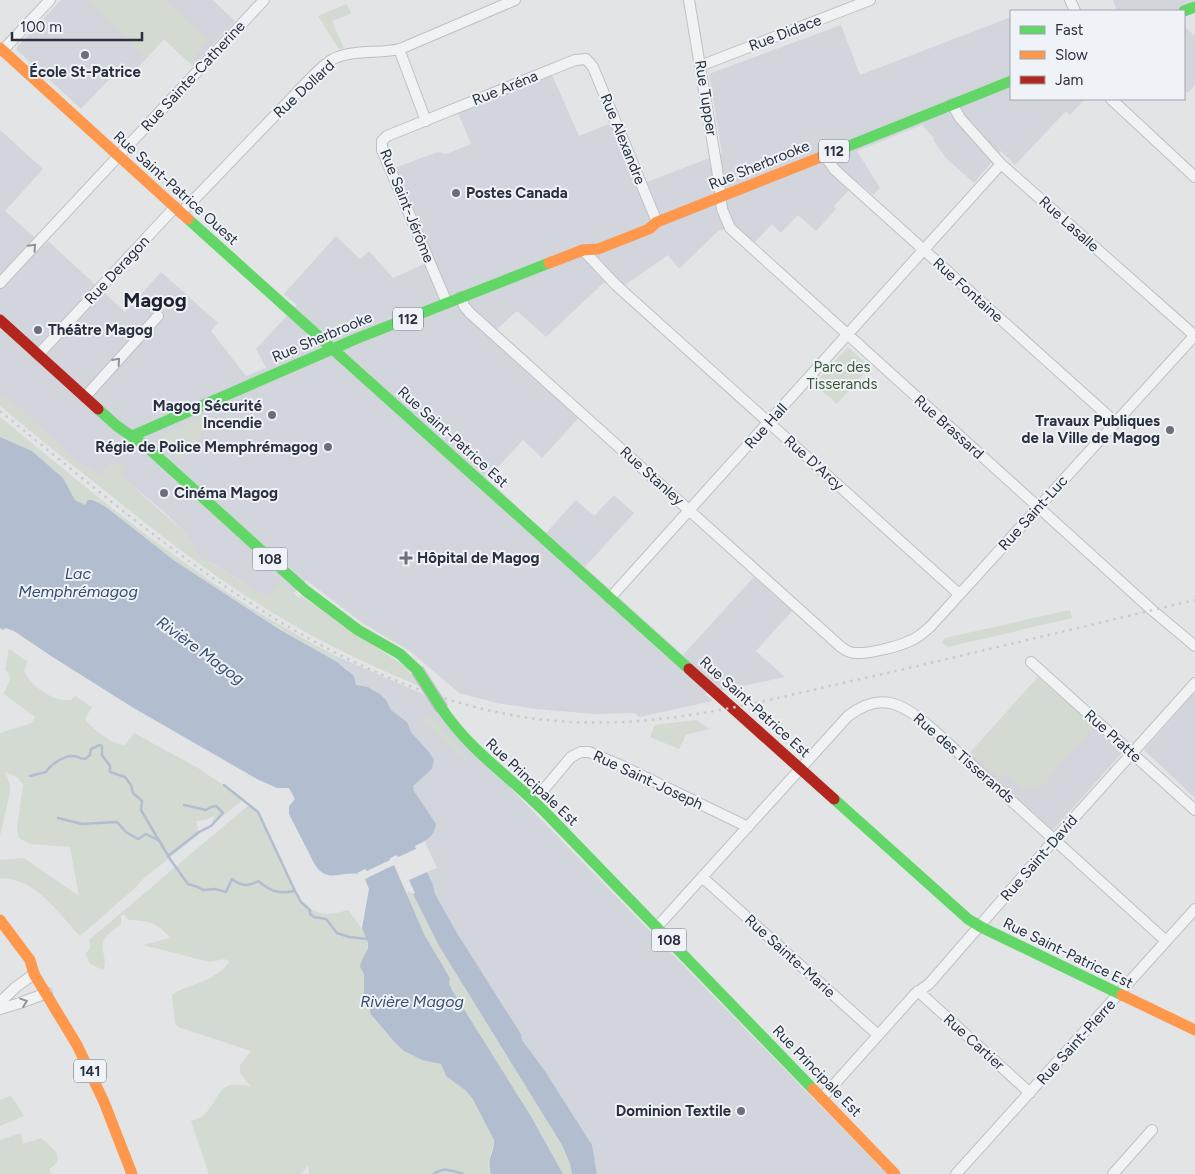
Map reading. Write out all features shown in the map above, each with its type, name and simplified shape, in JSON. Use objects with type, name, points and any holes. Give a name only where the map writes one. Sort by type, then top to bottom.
[{"type":"main road","name":"Rue Saint-Patrice Ouest","points":[[1,49],[332,350]]},
{"type":"main road","name":"Rue Sherbrooke","points":[[132,436],[358,338],[582,250],[598,250],[649,229],[657,222],[1010,81]]},
{"type":"main road","name":"Rue Principale Est","points":[[0,320],[117,426],[151,451],[311,595],[358,630],[400,654],[417,670],[442,709],[474,749],[534,801],[895,1174]]},
{"type":"main road","name":"Rue Saint-Patrice Est","points":[[332,350],[964,916],[979,926],[1195,1030]]},
{"type":"main road","name":"141","points":[[0,920],[30,960],[34,974]]},
{"type":"main road","name":"141","points":[[0,932],[24,966],[34,974],[71,1035],[95,1082],[132,1174]]},
{"type":"street","points":[[1,49],[50,0]]},
{"type":"street","name":"Rue Sainte-Catherine","points":[[0,283],[264,0]]},
{"type":"street","name":"Rue Dollard","points":[[178,210],[325,64],[333,59],[347,55],[399,49],[515,0]]},
{"type":"street","name":"Rue Tupper","points":[[689,0],[718,169],[720,197]]},
{"type":"street","name":"Rue Didace","points":[[700,66],[870,0]]},
{"type":"street","points":[[399,49],[426,121]]},
{"type":"street","name":"Rue Aréna","points":[[426,121],[575,60],[586,59]]},
{"type":"street","name":"Rue Alexandre","points":[[586,59],[593,67],[657,222]]},
{"type":"street","points":[[1113,100],[1195,177]]},
{"type":"street","name":"Rue Lasalle","points":[[952,104],[960,118],[1001,164],[1195,335]]},
{"type":"street","name":"Rue Saint-Jérôme","points":[[426,121],[387,136],[382,140],[381,147],[447,303]]},
{"type":"street","name":"Rue Fontaine","points":[[824,155],[835,170],[1115,422]]},
{"type":"street","name":"Rue Hall","points":[[610,598],[1001,164]]},
{"type":"street","name":"Rue Brassard","points":[[720,197],[726,222],[734,234],[1152,610],[1195,646]]},
{"type":"street","name":"Rue Deragon","points":[[38,355],[178,210]]},
{"type":"street","name":"Rue D'Arcy","points":[[582,250],[616,285],[959,594]]},
{"type":"street","name":"Rue Stanley","points":[[461,297],[464,306],[470,313],[848,652]]},
{"type":"street","points":[[85,397],[158,316]]},
{"type":"street","name":"Rue Saint-Luc","points":[[848,652],[861,653],[899,645],[912,640],[930,626],[1195,335]]},
{"type":"street","name":"Rue Pratte","points":[[1031,662],[1195,810]]},
{"type":"street","name":"Rue Saint-David","points":[[822,1098],[918,991],[929,984],[1055,839],[1195,683]]},
{"type":"street","name":"Rue des Tisserands","points":[[657,927],[853,712],[865,705],[879,702],[899,705],[911,711],[1166,941]]},
{"type":"street","name":"Rue Saint-Joseph","points":[[534,801],[571,758],[581,752],[589,752],[748,827]]},
{"type":"street","name":"Rue Sainte-Marie","points":[[702,877],[878,1035]]},
{"type":"street","name":"Rue Saint-Pierre","points":[[956,1174],[1195,909]]},
{"type":"street","points":[[0,1002],[34,974]]},
{"type":"street","name":"Rue Cartier","points":[[918,991],[1030,1092]]},
{"type":"street","points":[[0,1009],[20,1004],[47,993]]},
{"type":"street","points":[[1113,1174],[1152,1130]]},
{"type":"shaded area","name":"École St-Patrice","points":[[61,0],[213,0],[235,21],[193,66],[164,39],[132,74],[122,66],[81,109],[17,50],[17,47]]},
{"type":"shaded area","points":[[1113,0],[1195,0],[1181,10],[1117,10]]},
{"type":"shaded area","points":[[1010,17],[1010,100],[1084,100],[1070,115],[1066,111],[1015,165],[1001,151],[974,183],[947,159],[933,140],[934,138],[922,125],[857,151],[880,188],[873,195],[857,181],[834,206],[836,209],[816,231],[798,215],[781,233],[772,224],[753,244],[734,225],[718,231],[679,269],[668,255],[625,285],[613,274],[546,337],[517,311],[497,329],[586,410],[542,458],[523,440],[487,479],[546,533],[576,500],[594,516],[614,495],[634,513],[585,567],[683,655],[754,577],[792,611],[756,651],[785,677],[705,694],[713,701],[639,717],[635,713],[595,714],[536,709],[497,703],[459,693],[410,651],[364,624],[306,580],[294,593],[281,582],[267,597],[210,562],[208,564],[197,555],[194,544],[186,537],[188,535],[120,475],[112,462],[101,476],[82,465],[4,395],[2,397],[0,395],[0,130],[43,169],[5,211],[44,246],[48,241],[125,312],[161,272],[218,323],[211,331],[246,376],[266,368],[256,349],[297,305],[284,294],[336,236],[360,259],[369,251],[393,278],[424,264],[386,171],[438,152],[446,154],[471,144],[458,113],[552,75],[579,136],[611,123],[637,186],[722,153],[709,74],[841,25],[860,75]]},
{"type":"shaded area","points":[[1185,25],[1195,36],[1195,85],[1188,93],[1185,91]]},
{"type":"shaded area","points":[[338,657],[423,694],[520,798],[887,1174],[597,1174],[592,1145],[545,1071],[522,1040],[521,1034],[457,933],[435,894],[433,884],[427,872],[437,868],[425,842],[433,833],[413,789],[429,752],[411,732],[407,722],[391,710],[386,700],[380,694],[373,689],[356,685],[347,669],[336,662]]},
{"type":"shaded area","points":[[1038,677],[1122,753],[1053,830],[969,754]]},
{"type":"shaded area","points":[[1195,692],[1195,798],[1144,750]]},
{"type":"green space","points":[[85,0],[165,0],[209,41],[194,58],[193,66],[164,39],[147,58]]},
{"type":"green space","points":[[346,4],[351,12],[350,14],[332,21],[344,48],[339,49],[318,16]]},
{"type":"green space","name":"Parc des Tisserands","points":[[847,348],[870,367],[837,404],[814,384]]},
{"type":"green space","points":[[4,394],[82,465],[101,476],[112,462],[119,464],[125,469],[120,475],[188,535],[186,537],[194,544],[197,555],[207,563],[209,562],[267,597],[281,581],[299,598],[301,596],[406,667],[419,686],[312,636],[210,572],[132,513],[0,406],[0,395],[2,397]]},
{"type":"green space","points":[[200,416],[203,422],[201,434],[178,460],[161,444],[162,435]]},
{"type":"green space","points":[[0,417],[145,534],[247,605],[338,657],[336,662],[272,624],[175,561],[106,507],[93,500],[85,505],[75,500],[63,478],[32,451],[0,437]]},
{"type":"green space","points":[[1070,610],[1072,618],[948,647],[942,643],[945,638]]},
{"type":"green space","points":[[9,649],[28,662],[24,671],[37,688],[57,699],[71,700],[75,696],[92,707],[85,719],[109,740],[125,745],[134,733],[198,768],[244,799],[211,826],[214,816],[206,820],[196,821],[198,835],[143,879],[80,936],[54,907],[35,890],[13,880],[0,878],[0,860],[24,858],[79,896],[70,847],[30,844],[19,838],[17,829],[23,785],[18,778],[5,772],[10,784],[10,792],[0,836],[0,733],[32,723],[35,717],[4,694],[10,679],[8,672],[5,670]]},
{"type":"green space","points":[[1038,677],[1094,727],[1040,789],[1035,784],[1031,789],[1028,786],[1025,790],[1006,773],[1000,779],[970,753]]},
{"type":"green space","points":[[431,715],[459,747],[469,762],[423,723],[425,716]]},
{"type":"green space","points":[[696,720],[710,729],[686,735],[679,749],[650,737],[655,725]]},
{"type":"green space","points":[[250,804],[258,812],[301,902],[312,910],[323,914],[348,910],[358,923],[365,934],[368,945],[360,967],[364,974],[364,995],[369,1002],[369,1011],[398,1046],[422,1060],[441,1064],[445,1074],[465,1090],[472,1099],[494,1140],[488,1165],[491,1174],[309,1174],[308,1165],[301,1174],[209,1174],[191,1121],[204,1115],[226,1087],[240,1085],[251,1087],[240,1073],[240,1065],[251,1051],[178,1027],[175,1023],[172,995],[212,977],[230,961],[224,959],[210,962],[143,945],[170,938],[152,923],[129,920],[124,914],[121,916],[121,924],[104,939],[105,963],[103,970],[90,964],[86,954],[91,946],[89,940]]},
{"type":"green space","points":[[408,891],[413,894],[439,946],[562,1145],[572,1174],[563,1174],[532,1118],[452,990],[449,983],[450,977],[429,945],[407,895]]},
{"type":"green space","points":[[11,1096],[24,1116],[0,1126],[0,1100]]},
{"type":"green space","points":[[21,1133],[23,1144],[41,1138],[56,1153],[57,1161],[49,1169],[51,1174],[0,1174],[0,1140]]},
{"type":"water","name":"Lac Memphrémagog","points":[[0,437],[32,451],[63,478],[75,500],[85,505],[88,500],[93,500],[106,507],[175,561],[279,629],[337,662],[354,676],[356,685],[368,687],[380,694],[386,700],[391,710],[407,722],[411,732],[434,760],[432,769],[413,786],[414,791],[436,824],[431,835],[415,846],[416,849],[398,857],[397,855],[390,858],[390,860],[367,871],[365,869],[358,874],[335,876],[325,874],[315,865],[289,814],[289,806],[295,799],[289,788],[277,788],[257,779],[132,707],[14,631],[0,628]]},
{"type":"water","name":"Rivière Magog","points":[[394,865],[425,936],[450,978],[449,983],[452,990],[532,1118],[563,1174],[491,1174],[489,1163],[494,1140],[472,1098],[465,1090],[446,1076],[441,1064],[422,1060],[404,1051],[370,1013],[369,1002],[364,995],[364,974],[360,967],[368,948],[362,928],[369,889],[365,879]]},
{"type":"water","name":"Rivière Magog","points":[[427,872],[433,884],[435,894],[457,933],[521,1034],[522,1040],[545,1071],[592,1145],[597,1174],[572,1174],[562,1145],[439,946],[413,894],[415,893],[409,880]]},
{"type":"waterway","points":[[30,776],[46,772],[53,764],[65,757],[74,756],[85,759],[90,755],[91,749],[100,745],[102,746],[102,755],[110,766],[110,772],[125,777],[131,785],[133,793],[142,801],[141,810],[170,859],[188,884],[203,890],[215,889],[226,892],[232,879],[245,885],[258,881],[267,888],[280,892],[295,891]]},
{"type":"waterway","points":[[224,785],[258,812],[295,891],[301,902],[310,910],[310,914],[314,917],[326,919],[337,933],[349,937],[367,939]]},
{"type":"waterway","points":[[168,856],[199,832],[211,826],[223,813],[216,806],[206,810],[184,805]]},
{"type":"waterway","points":[[58,818],[82,824],[117,822],[126,832],[138,839],[146,834],[158,840]]},
{"type":"waterway","points":[[434,1174],[441,1170],[463,1174]]},
{"type":"railway","points":[[0,411],[166,544],[224,586],[284,624],[346,658],[411,687],[479,708],[530,718],[579,722],[626,722],[720,710],[906,669],[1195,600]]},
{"type":"traffic: fast","points":[[1185,11],[1195,7]]},
{"type":"traffic: fast","points":[[821,157],[1010,81]]},
{"type":"traffic: fast","points":[[188,219],[689,669]]},
{"type":"traffic: fast","points":[[132,436],[358,338],[549,263]]},
{"type":"traffic: fast","points":[[98,409],[117,426],[147,447],[306,591],[358,630],[400,654],[417,670]]},
{"type":"traffic: fast","points":[[417,670],[442,709]]},
{"type":"traffic: fast","points":[[442,709],[478,751],[546,813],[813,1089]]},
{"type":"traffic: fast","points":[[834,799],[968,919],[1122,995]]},
{"type":"traffic: slow","points":[[0,48],[188,219]]},
{"type":"traffic: slow","points":[[549,263],[583,250],[598,249],[649,229],[657,222],[821,157]]},
{"type":"traffic: slow","points":[[0,920],[30,960],[34,974],[77,1045],[104,1102],[132,1174]]},
{"type":"traffic: slow","points":[[1122,995],[1195,1030]]},
{"type":"traffic: slow","points":[[813,1089],[895,1174]]},
{"type":"traffic: jam","points":[[0,320],[98,409]]},
{"type":"traffic: jam","points":[[689,669],[834,799]]},
{"type":"place","name":"École St-Patrice","points":[[85,55]]},
{"type":"place","name":"Postes Canada","points":[[456,193]]},
{"type":"place","name":"Théâtre Magog","points":[[38,330]]},
{"type":"place","name":"Magog Sécurité Incendie","points":[[272,415]]},
{"type":"place","name":"Travaux Publiques de la Ville de Magog","points":[[1170,430]]},
{"type":"place","name":"Régie de Police Memphrémagog","points":[[328,447]]},
{"type":"place","name":"Cinéma Magog","points":[[164,493]]},
{"type":"place","name":"Hôpital de Magog","points":[[406,558]]},
{"type":"place","name":"Dominion Textile","points":[[741,1111]]},
{"type":"district","name":"Magog","points":[[155,300]]}]
